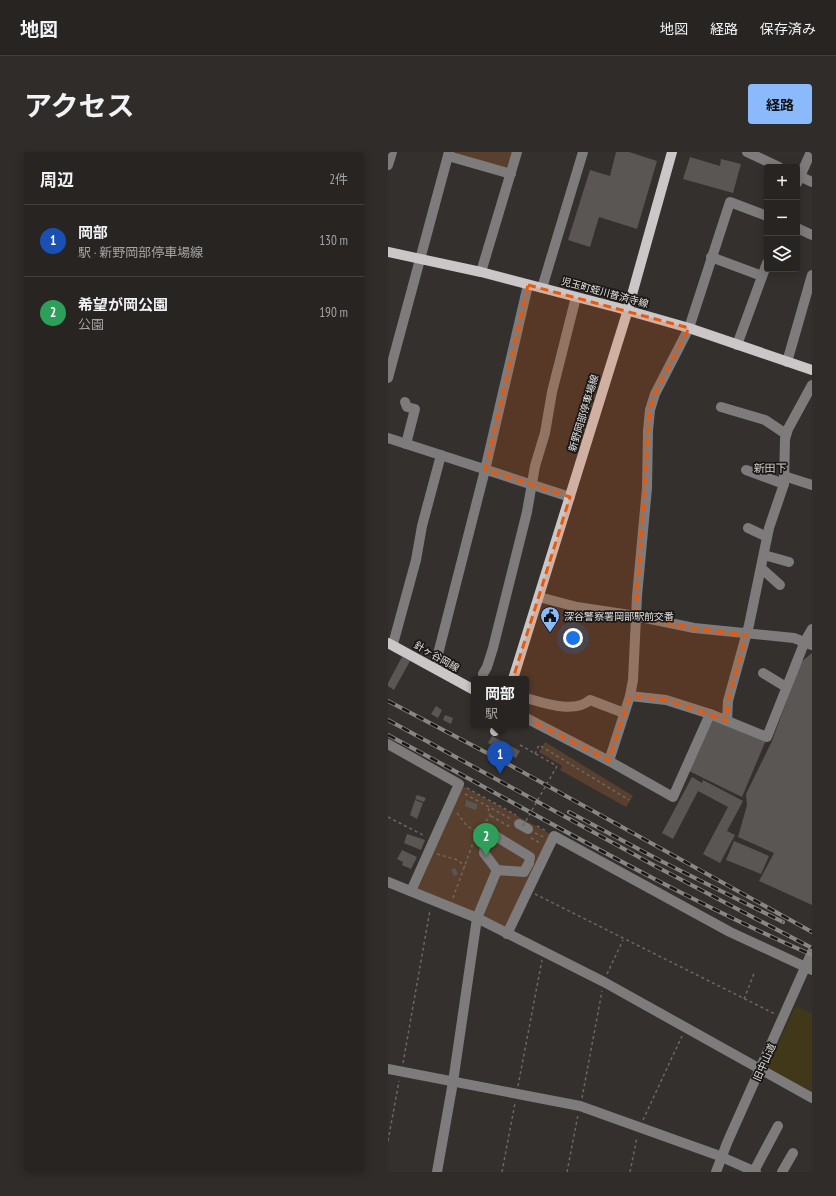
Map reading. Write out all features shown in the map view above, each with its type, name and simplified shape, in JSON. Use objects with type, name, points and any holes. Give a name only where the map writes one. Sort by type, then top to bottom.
[{"type":"main road","name":"新野岡部停車場線","points":[[514,676],[628,310],[672,152]]},
{"type":"main road","name":"児玉町蛭川普済寺線","points":[[388,252],[419,257],[628,310],[689,328],[812,370]]},
{"type":"main road","name":"針ヶ谷岡線","points":[[390,643],[471,688]]},
{"type":"street","points":[[388,165],[392,152]]},
{"type":"street","points":[[481,272],[518,152]]},
{"type":"street","points":[[542,288],[584,152]]},
{"type":"street","points":[[747,152],[773,164]]},
{"type":"street","points":[[800,174],[810,152]]},
{"type":"street","points":[[388,378],[419,257],[448,154],[511,174]]},
{"type":"street","points":[[800,179],[812,182]]},
{"type":"street","points":[[609,761],[630,696],[633,680],[636,616],[647,496],[648,431],[650,410],[655,394],[689,328],[730,202],[764,215]]},
{"type":"street","points":[[800,229],[812,235]]},
{"type":"street","points":[[712,257],[762,276]]},
{"type":"street","points":[[737,345],[764,271]]},
{"type":"street","points":[[787,362],[812,274]]},
{"type":"street","points":[[439,661],[438,654],[485,470],[528,285]]},
{"type":"street","points":[[483,674],[487,667],[527,512],[535,466],[545,433],[552,392],[576,297]]},
{"type":"street","points":[[727,721],[728,701],[747,635],[767,537],[784,480],[786,434],[812,385]]},
{"type":"street","points":[[404,402],[406,407],[415,409],[406,444]]},
{"type":"street","points":[[721,407],[765,420],[786,434]]},
{"type":"street","points":[[388,438],[570,498]]},
{"type":"street","points":[[390,643],[416,560],[422,526],[441,455]]},
{"type":"street","points":[[746,470],[784,480],[812,485]]},
{"type":"street","points":[[748,528],[767,537]]},
{"type":"street","points":[[764,555],[789,562]]},
{"type":"street","points":[[761,568],[780,585]]},
{"type":"street","points":[[539,597],[577,607],[636,616],[694,628],[747,635],[794,638],[808,643]]},
{"type":"street","points":[[630,696],[666,700],[710,714],[767,737],[786,687],[808,643],[812,629]]},
{"type":"street","points":[[763,673],[786,687]]},
{"type":"street","points":[[529,699],[561,706],[584,704],[590,700],[624,713]]},
{"type":"street","points":[[529,720],[609,761],[673,797],[710,714]]},
{"type":"street","points":[[388,744],[458,786],[435,841],[411,891]]},
{"type":"street","points":[[494,836],[530,857],[530,863],[524,872],[497,870],[484,853],[486,841],[494,836]]},
{"type":"street","points":[[507,934],[554,836],[730,932],[809,968]]},
{"type":"street","points":[[436,1172],[453,1082],[477,918],[497,870]]},
{"type":"street","points":[[388,882],[477,918],[604,982],[812,1098]]},
{"type":"street","name":"旧中山道","points":[[716,1172],[721,1157],[783,1018],[809,968],[812,952]]},
{"type":"street","points":[[388,1069],[580,1106],[721,1157],[755,1172],[778,1126]]},
{"type":"street","points":[[782,1172],[793,1153]]},
{"type":"path","points":[[520,745],[557,766],[523,823]]},
{"type":"path","points":[[535,754],[539,745],[629,800]]},
{"type":"path","points":[[458,786],[488,807],[508,818]]},
{"type":"path","points":[[458,786],[523,823],[554,836]]},
{"type":"path","points":[[449,907],[477,832],[490,816],[488,807]]},
{"type":"path","points":[[449,808],[458,814],[467,826],[477,832]]},
{"type":"path","points":[[388,817],[435,841]]},
{"type":"path","points":[[430,852],[458,860],[465,867]]},
{"type":"path","points":[[528,891],[783,1018]]},
{"type":"path","points":[[388,1140],[431,906]]},
{"type":"path","points":[[567,1172],[604,982],[622,940]]},
{"type":"path","points":[[502,1172],[544,952]]},
{"type":"path","points":[[744,999],[755,971]]},
{"type":"path","points":[[630,1172],[639,1128],[686,1027]]},
{"type":"highlighted area","points":[[528,285],[689,328],[655,394],[650,410],[636,616],[694,628],[747,635],[728,701],[727,721],[666,700],[630,696],[609,761],[504,707],[570,497],[485,470]]},
{"type":"shaded area","points":[[453,152],[512,152],[506,171],[452,154]]},
{"type":"shaded area","points":[[545,742],[633,796],[626,807],[560,770],[562,766],[539,752]]},
{"type":"shaded area","points":[[459,784],[554,836],[507,934],[411,891]]},
{"type":"sand","points":[[796,1006],[812,1014],[812,1094],[770,1070],[768,1065]]},
{"type":"building","points":[[616,152],[629,152],[657,161],[637,229],[599,217],[590,247],[568,240],[590,170],[610,176]]},
{"type":"building","points":[[690,157],[720,166],[721,159],[741,164],[733,193],[683,179]]},
{"type":"building","points":[[812,653],[812,905],[759,881],[774,853],[738,837],[747,805],[746,794],[772,741],[801,662]]},
{"type":"building","points":[[402,657],[410,661],[394,690],[388,686],[388,683]]},
{"type":"building","points":[[436,706],[442,710],[438,718],[431,714]]},
{"type":"building","points":[[445,715],[453,718],[451,724],[443,720]]},
{"type":"building","points":[[710,719],[766,740],[742,797],[689,771]]},
{"type":"building","points":[[492,736],[520,751],[516,758],[488,743]]},
{"type":"building","points":[[692,777],[702,783],[703,780],[743,801],[727,831],[735,835],[720,863],[703,854],[728,807],[698,791],[673,839],[662,833]]},
{"type":"building","points":[[417,795],[426,798],[424,802],[415,799]]},
{"type":"building","points":[[415,800],[423,803],[417,819],[410,815]]},
{"type":"building","points":[[466,800],[477,804],[477,808],[475,810],[465,806]]},
{"type":"building","points":[[407,834],[425,840],[421,850],[404,843]]},
{"type":"building","points":[[734,841],[769,856],[761,874],[726,860]]},
{"type":"building","points":[[402,850],[417,857],[411,869],[402,865],[403,862],[397,859]]},
{"type":"building","points":[[455,868],[458,874],[454,876],[451,870]]},
{"type":"railway","points":[[388,701],[508,764],[812,932]]},
{"type":"railway","points":[[388,720],[657,867],[812,948]]},
{"type":"railway","points":[[388,735],[651,877],[812,955]]},
{"type":"railway","points":[[569,812],[661,861],[783,922]]},
{"type":"place","name":"深谷警察署岡部駅前交番","points":[[550,633]]},
{"type":"place","name":"岡部","points":[[500,774]]},
{"type":"place","name":"希望が岡公園","points":[[486,856]]},
{"type":"district","name":"新田下","points":[[770,468]]}]
